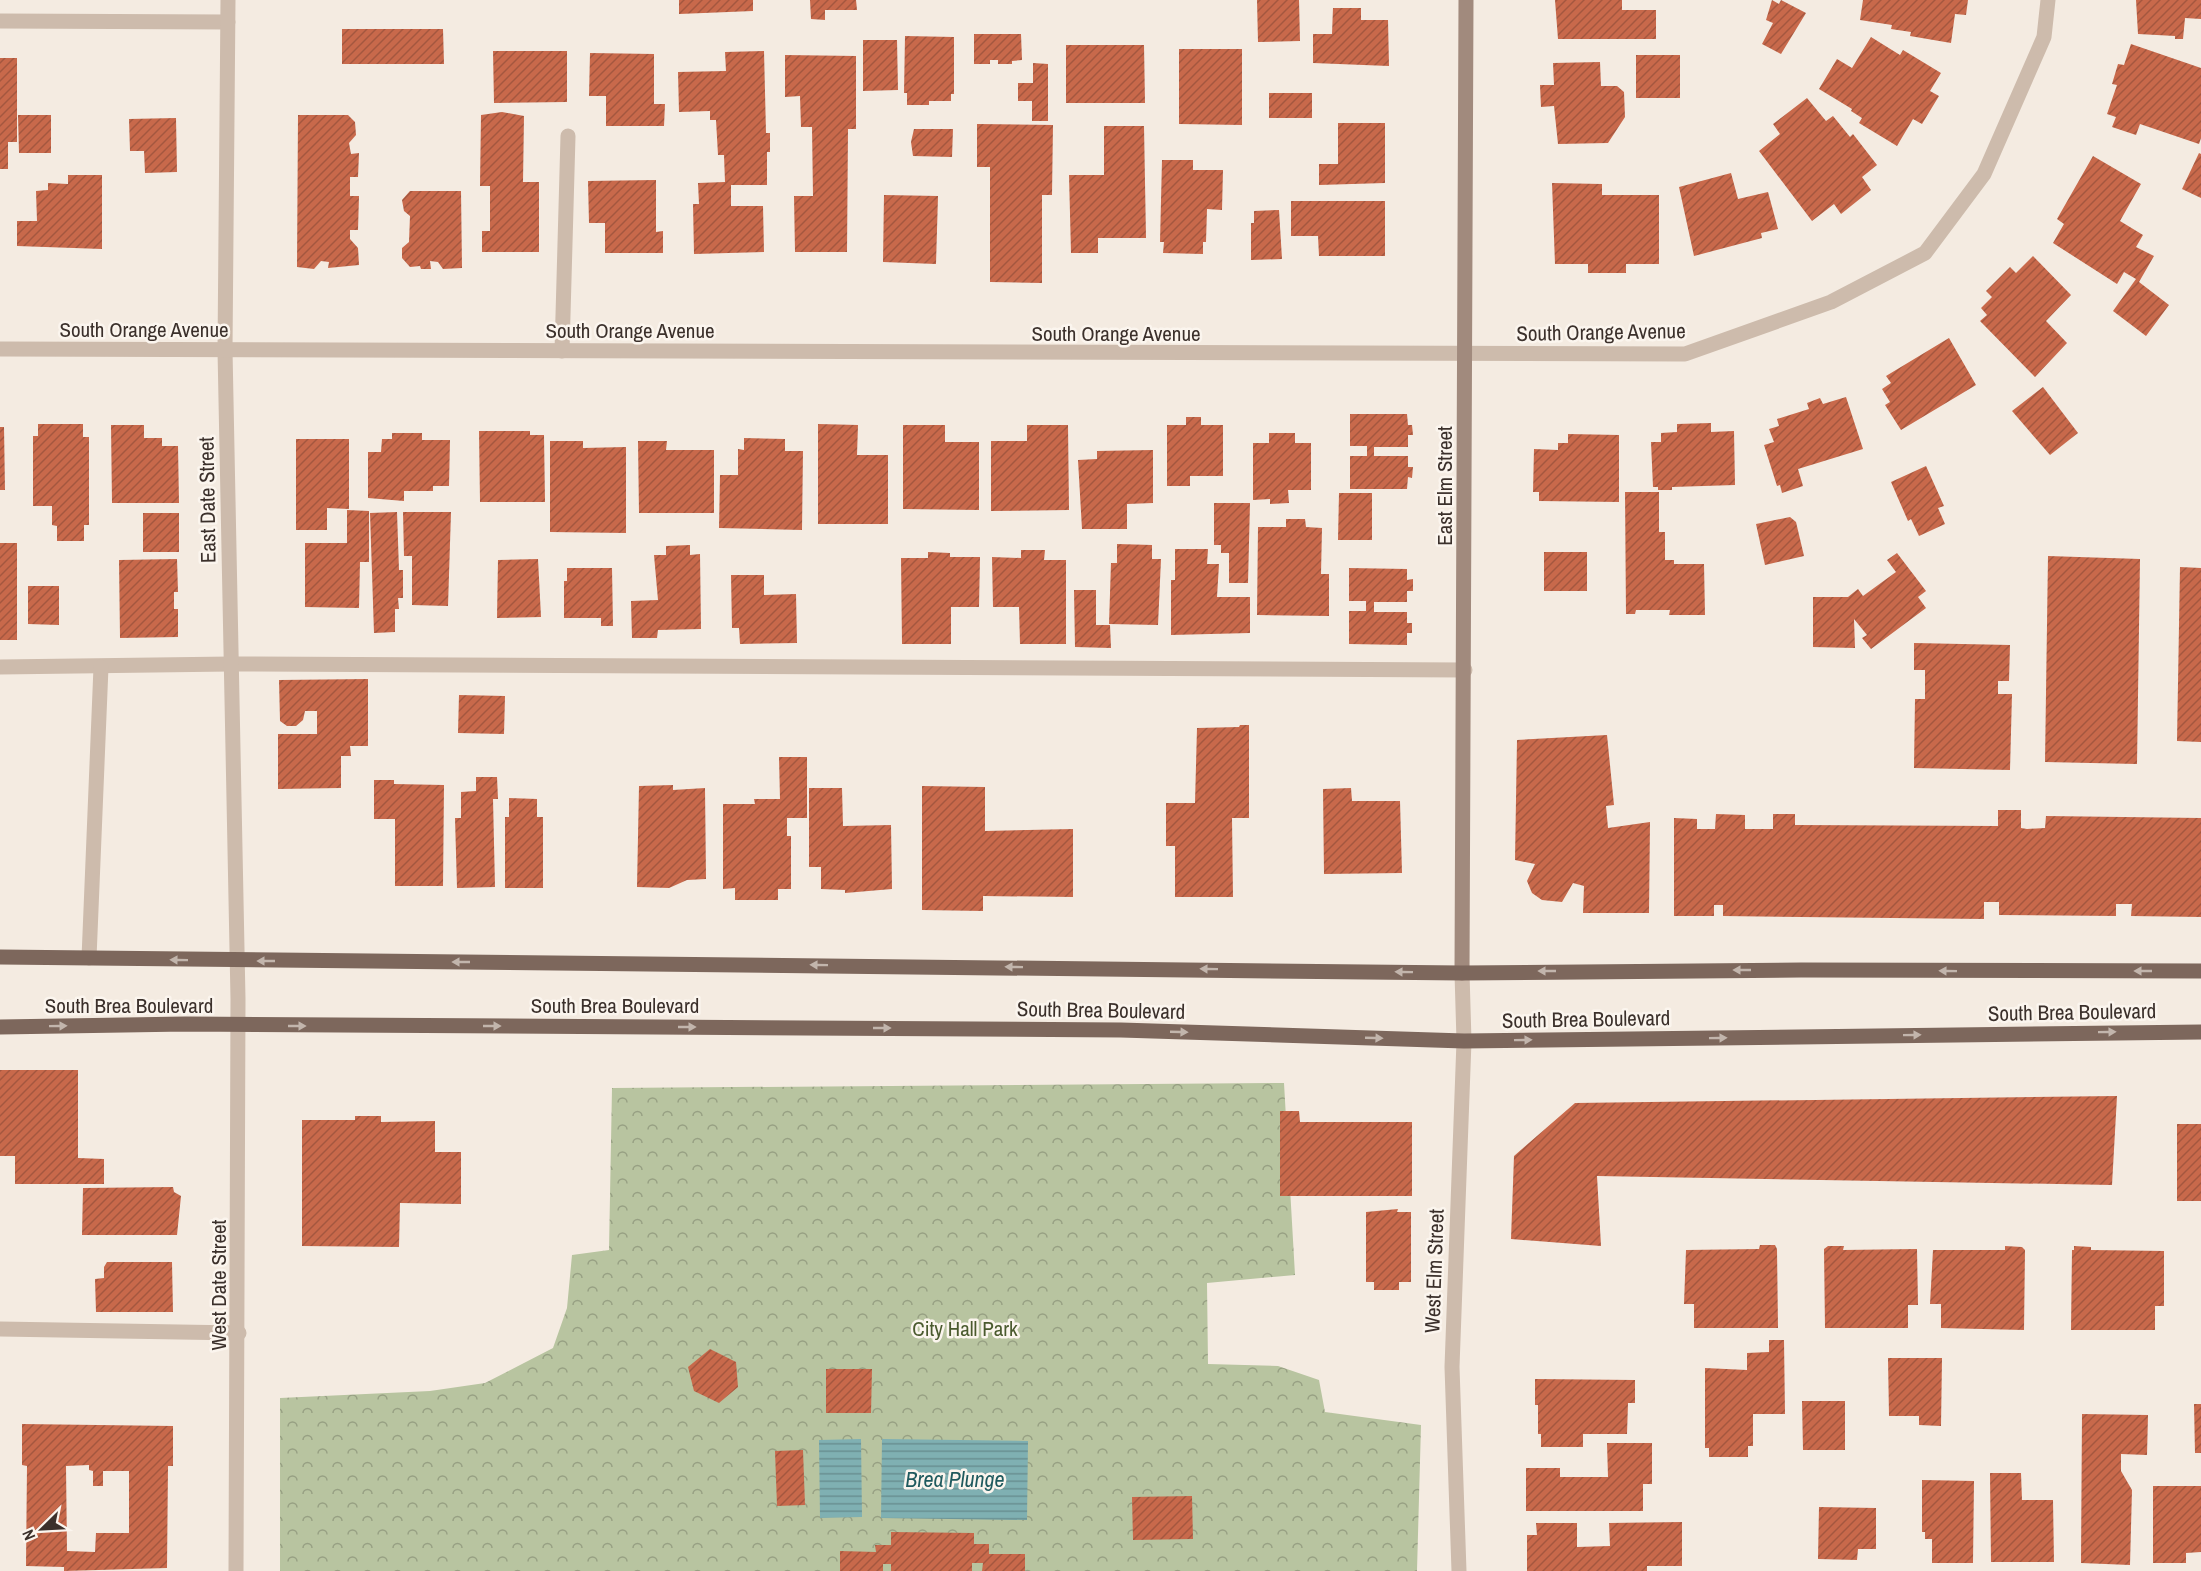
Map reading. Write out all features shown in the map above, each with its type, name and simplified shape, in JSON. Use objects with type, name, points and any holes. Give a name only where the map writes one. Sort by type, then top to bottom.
[{"type":"main road","name":"South Brea Boulevard","points":[[0,957],[1462,973],[1801,970],[2201,971]]},
{"type":"main road","name":"South Brea Boulevard","points":[[0,1027],[1121,1030],[1464,1041],[2201,1032]]},
{"type":"street","name":"East Date Street","points":[[228,0],[225,350],[238,999]]},
{"type":"street","name":"East Elm Street","points":[[1462,973],[1466,0]]},
{"type":"street","name":"South Orange Avenue","points":[[0,349],[1466,356],[1685,354],[1831,302],[1924,252],[1984,174],[2044,37],[2048,0]]},
{"type":"street","points":[[0,21],[228,22]]},
{"type":"street","points":[[562,351],[568,136]]},
{"type":"street","points":[[0,667],[231,664],[1465,670]]},
{"type":"street","points":[[89,958],[101,667]]},
{"type":"street","name":"West Elm Street","points":[[1459,1571],[1452,1367],[1464,1041],[1462,973]]},
{"type":"street","name":"West Date Street","points":[[236,1571],[239,1333],[238,999]]},
{"type":"street","points":[[0,1329],[239,1333]]},
{"type":"green space","name":"City Hall Park","points":[[1284,1083],[1295,1275],[1207,1283],[1208,1364],[1278,1366],[1319,1380],[1325,1412],[1421,1425],[1417,1571],[280,1571],[280,1398],[430,1391],[485,1383],[553,1348],[567,1308],[572,1255],[609,1250],[612,1088]]},
{"type":"water","points":[[861,1439],[862,1517],[820,1518],[819,1440]]},
{"type":"water","name":"Brea Plunge","points":[[882,1439],[1028,1441],[1027,1520],[881,1518]]},
{"type":"building","points":[[679,0],[753,0],[753,11],[679,14]]},
{"type":"building","points":[[810,0],[856,0],[857,10],[825,10],[825,20],[811,19]]},
{"type":"building","points":[[1257,0],[1299,0],[1300,41],[1258,42]]},
{"type":"building","points":[[1555,0],[1622,0],[1622,10],[1656,10],[1656,39],[1558,39]]},
{"type":"building","points":[[1772,0],[1779,4],[1781,0],[1806,13],[1781,54],[1762,44],[1773,23],[1766,20]]},
{"type":"building","points":[[1863,0],[1968,0],[1966,15],[1955,14],[1951,43],[1910,36],[1911,32],[1891,29],[1892,25],[1860,20]]},
{"type":"building","points":[[2136,0],[2201,0],[2201,19],[2185,18],[2183,39],[2175,39],[2175,36],[2138,34]]},
{"type":"building","points":[[1333,8],[1361,8],[1361,20],[1388,20],[1389,66],[1313,63],[1313,34],[1332,34]]},
{"type":"building","points":[[342,29],[443,29],[444,64],[342,64]]},
{"type":"building","points":[[974,34],[1021,34],[1022,60],[1012,61],[1012,64],[998,64],[998,60],[990,60],[990,64],[974,64]]},
{"type":"building","points":[[905,36],[954,37],[954,94],[951,94],[951,101],[929,101],[929,105],[907,105],[907,93],[904,93]]},
{"type":"building","points":[[1871,37],[1900,55],[1903,50],[1941,73],[1930,91],[1939,96],[1922,124],[1913,119],[1897,146],[1859,123],[1862,118],[1851,111],[1852,109],[1819,89],[1837,59],[1852,68]]},
{"type":"building","points":[[863,40],[897,40],[898,90],[863,91]]},
{"type":"building","points":[[2131,44],[2201,68],[2201,138],[2199,144],[2140,124],[2136,135],[2112,127],[2116,117],[2107,114],[2117,85],[2112,84],[2118,64],[2124,65]]},
{"type":"building","points":[[1066,45],[1144,45],[1145,103],[1066,103]]},
{"type":"building","points":[[1179,49],[1242,49],[1242,125],[1179,124]]},
{"type":"building","points":[[493,51],[567,51],[567,102],[494,103]]},
{"type":"building","points":[[764,51],[766,133],[770,133],[770,152],[767,152],[767,185],[731,185],[731,206],[763,206],[764,252],[694,254],[693,204],[699,204],[698,183],[725,182],[724,155],[718,155],[716,120],[710,120],[710,111],[679,112],[678,72],[726,71],[725,52]]},
{"type":"building","points":[[590,53],[654,54],[654,104],[665,104],[664,126],[606,126],[606,96],[589,96]]},
{"type":"building","points":[[785,55],[856,56],[856,129],[848,129],[847,252],[795,252],[794,196],[813,196],[812,127],[801,127],[800,96],[785,97]]},
{"type":"building","points":[[1636,55],[1680,55],[1680,98],[1636,98]]},
{"type":"building","points":[[0,58],[17,58],[17,142],[8,142],[8,169],[0,169]]},
{"type":"building","points":[[1600,62],[1601,86],[1617,86],[1624,92],[1625,117],[1608,143],[1558,144],[1554,106],[1541,107],[1540,85],[1554,85],[1553,63]]},
{"type":"building","points":[[1033,63],[1048,64],[1048,121],[1032,121],[1032,101],[1018,101],[1018,83],[1033,83]]},
{"type":"building","points":[[1269,93],[1312,93],[1312,118],[1269,118]]},
{"type":"building","points":[[1807,98],[1826,121],[1833,116],[1850,137],[1853,134],[1877,165],[1862,177],[1871,190],[1841,214],[1834,204],[1812,221],[1759,151],[1780,134],[1773,124]]},
{"type":"building","points":[[502,112],[524,116],[523,182],[539,182],[539,252],[482,252],[482,231],[490,231],[490,186],[480,186],[481,115]]},
{"type":"building","points":[[18,115],[51,115],[51,153],[19,153]]},
{"type":"building","points":[[298,115],[348,115],[355,122],[356,135],[349,143],[351,154],[359,153],[358,177],[350,177],[350,196],[359,196],[358,230],[350,230],[350,239],[358,248],[359,265],[328,268],[329,262],[321,261],[314,269],[297,267]]},
{"type":"building","points":[[176,118],[177,172],[145,173],[144,151],[130,151],[129,119]]},
{"type":"building","points":[[1338,123],[1385,123],[1385,183],[1319,185],[1319,164],[1338,164]]},
{"type":"building","points":[[977,124],[1053,125],[1052,195],[1042,195],[1042,283],[990,282],[990,167],[977,167]]},
{"type":"building","points":[[1104,126],[1144,126],[1146,238],[1098,238],[1098,253],[1071,253],[1069,175],[1104,175]]},
{"type":"building","points":[[914,129],[953,129],[952,157],[913,156],[911,142]]},
{"type":"building","points":[[2199,153],[2201,154],[2201,198],[2182,189]]},
{"type":"building","points":[[2093,156],[2141,184],[2120,221],[2143,235],[2136,247],[2154,256],[2139,282],[2169,305],[2146,336],[2113,311],[2136,279],[2124,272],[2117,284],[2053,243],[2064,224],[2057,219]]},
{"type":"building","points":[[1162,160],[1193,160],[1193,170],[1223,170],[1222,210],[1207,209],[1206,242],[1203,242],[1203,254],[1163,253],[1164,242],[1160,242]]},
{"type":"building","points":[[1731,173],[1738,199],[1768,192],[1778,229],[1761,233],[1762,238],[1694,256],[1679,187]]},
{"type":"building","points":[[68,175],[102,175],[102,249],[17,246],[17,221],[37,221],[36,191],[48,190],[48,183],[68,184]]},
{"type":"building","points":[[656,180],[656,232],[663,231],[663,253],[605,253],[605,223],[589,223],[588,181]]},
{"type":"building","points":[[1552,183],[1602,184],[1602,195],[1659,195],[1659,264],[1626,264],[1626,273],[1588,273],[1588,264],[1555,264]]},
{"type":"building","points":[[410,191],[461,191],[462,268],[443,269],[438,262],[430,261],[431,269],[421,269],[420,266],[410,267],[402,258],[402,248],[409,242],[410,216],[404,211],[402,200]]},
{"type":"building","points":[[884,195],[938,196],[936,264],[883,262]]},
{"type":"building","points":[[1291,201],[1385,201],[1385,256],[1319,256],[1318,236],[1291,236]]},
{"type":"building","points":[[1279,210],[1282,259],[1251,260],[1251,223],[1254,223],[1254,211]]},
{"type":"building","points":[[2033,256],[2071,295],[2046,321],[2067,343],[2035,377],[1980,321],[1987,315],[1981,308],[1992,297],[1986,291],[2010,267],[2016,273]]},
{"type":"building","points":[[1949,338],[1976,385],[1901,430],[1885,405],[1890,402],[1882,389],[1891,383],[1886,376]]},
{"type":"building","points":[[2043,387],[2078,433],[2050,455],[2012,411]]},
{"type":"building","points":[[1846,397],[1863,449],[1798,469],[1803,486],[1782,493],[1780,485],[1777,486],[1764,445],[1774,442],[1769,429],[1779,426],[1777,419],[1809,409],[1807,403],[1820,398],[1823,404]]},
{"type":"building","points":[[1350,414],[1407,414],[1408,425],[1412,425],[1413,435],[1408,435],[1408,447],[1374,447],[1374,456],[1408,456],[1408,467],[1413,467],[1412,478],[1408,477],[1407,489],[1350,489],[1350,456],[1367,456],[1367,446],[1350,446]]},
{"type":"building","points":[[1186,417],[1201,417],[1201,425],[1223,425],[1223,476],[1190,476],[1190,486],[1167,486],[1167,425],[1186,425]]},
{"type":"building","points":[[1711,423],[1711,432],[1734,431],[1735,485],[1672,487],[1672,490],[1658,490],[1658,487],[1653,487],[1651,442],[1661,442],[1661,433],[1677,432],[1677,424]]},
{"type":"building","points":[[38,424],[83,424],[83,437],[89,437],[89,525],[84,525],[84,541],[57,541],[57,526],[52,525],[52,506],[33,506],[33,436],[38,436]]},
{"type":"building","points":[[818,424],[858,425],[857,455],[888,455],[888,524],[818,524]]},
{"type":"building","points":[[111,425],[144,425],[144,438],[162,438],[162,446],[178,446],[179,503],[112,503]]},
{"type":"building","points":[[903,425],[945,425],[945,442],[979,442],[979,510],[903,509]]},
{"type":"building","points":[[1027,425],[1068,425],[1069,510],[991,511],[991,441],[1027,441]]},
{"type":"building","points":[[0,427],[4,427],[5,490],[0,490]]},
{"type":"building","points":[[479,431],[530,431],[530,435],[544,435],[545,502],[480,502]]},
{"type":"building","points":[[392,433],[422,433],[422,440],[450,440],[449,486],[433,486],[433,491],[404,491],[404,501],[368,498],[368,452],[381,452],[382,439],[392,439]]},
{"type":"building","points":[[1269,433],[1295,433],[1295,443],[1311,443],[1311,490],[1288,490],[1289,503],[1270,504],[1270,499],[1253,500],[1253,443],[1269,443]]},
{"type":"building","points":[[1568,434],[1619,435],[1619,502],[1539,501],[1539,492],[1533,492],[1534,449],[1558,450],[1558,443],[1568,443]]},
{"type":"building","points":[[744,438],[785,439],[785,451],[803,451],[802,530],[719,528],[720,475],[738,475],[738,449],[744,450]]},
{"type":"building","points":[[296,439],[349,439],[349,509],[327,508],[327,530],[296,530]]},
{"type":"building","points":[[550,441],[583,441],[583,448],[626,447],[626,533],[550,532]]},
{"type":"building","points":[[638,441],[667,441],[666,450],[714,450],[714,513],[639,513]]},
{"type":"building","points":[[1153,450],[1153,503],[1127,504],[1127,529],[1082,529],[1078,460],[1097,459],[1097,451]]},
{"type":"building","points":[[1926,466],[1944,506],[1938,508],[1945,524],[1919,536],[1911,519],[1908,521],[1891,482]]},
{"type":"building","points":[[1625,492],[1659,492],[1659,532],[1665,532],[1665,560],[1674,560],[1674,564],[1704,564],[1705,615],[1669,615],[1670,610],[1636,610],[1635,614],[1626,614]]},
{"type":"building","points":[[1339,493],[1372,493],[1372,540],[1338,540]]},
{"type":"building","points":[[1214,503],[1250,503],[1248,583],[1229,583],[1229,553],[1221,553],[1221,545],[1214,545]]},
{"type":"building","points":[[347,510],[369,511],[369,562],[360,562],[359,608],[305,607],[305,543],[347,543]]},
{"type":"building","points":[[397,512],[399,570],[403,570],[403,598],[398,598],[399,609],[395,609],[395,632],[374,633],[370,513]]},
{"type":"building","points":[[403,512],[451,512],[448,606],[412,605],[412,556],[404,556]]},
{"type":"building","points":[[143,513],[179,513],[179,552],[143,552]]},
{"type":"building","points":[[1790,517],[1796,522],[1804,556],[1765,565],[1756,524]]},
{"type":"building","points":[[1286,519],[1305,519],[1306,527],[1322,528],[1321,574],[1329,574],[1329,616],[1257,615],[1258,527],[1286,527]]},
{"type":"building","points":[[0,543],[17,543],[17,640],[0,640]]},
{"type":"building","points":[[1117,544],[1152,545],[1152,559],[1161,559],[1158,625],[1109,624],[1111,563],[1117,563]]},
{"type":"building","points":[[690,545],[690,555],[700,554],[701,629],[658,630],[657,638],[632,638],[631,601],[658,600],[654,555],[666,555],[666,546]]},
{"type":"building","points":[[1175,549],[1208,549],[1207,564],[1219,564],[1217,597],[1250,597],[1250,633],[1171,635],[1171,580],[1175,580]]},
{"type":"building","points":[[1021,550],[1045,550],[1044,560],[1066,560],[1066,644],[1020,644],[1019,607],[993,607],[992,557],[1021,558]]},
{"type":"building","points":[[928,552],[950,553],[950,557],[980,557],[979,607],[951,607],[951,644],[902,644],[901,558],[928,558]]},
{"type":"building","points":[[1544,552],[1587,552],[1587,591],[1544,591]]},
{"type":"building","points":[[1897,553],[1926,591],[1918,597],[1926,608],[1871,649],[1862,638],[1867,635],[1854,619],[1855,648],[1813,647],[1813,597],[1848,597],[1858,589],[1863,596],[1896,572],[1887,560]]},
{"type":"building","points":[[2048,556],[2140,559],[2137,764],[2045,762]]},
{"type":"building","points":[[177,559],[178,592],[174,592],[174,609],[178,609],[178,637],[120,638],[119,560]]},
{"type":"building","points":[[538,559],[541,617],[497,618],[498,560]]},
{"type":"building","points":[[2180,567],[2201,568],[2201,742],[2177,741]]},
{"type":"building","points":[[567,568],[612,568],[613,626],[601,626],[601,618],[564,618],[564,581],[567,581]]},
{"type":"building","points":[[1349,568],[1407,569],[1407,580],[1413,579],[1413,591],[1407,591],[1407,602],[1374,602],[1374,612],[1407,612],[1407,623],[1412,623],[1412,633],[1407,633],[1407,645],[1349,644],[1349,611],[1366,611],[1366,601],[1349,601]]},
{"type":"building","points":[[731,575],[764,575],[764,595],[796,594],[797,643],[740,644],[739,628],[732,628]]},
{"type":"building","points":[[28,586],[59,586],[59,625],[28,624]]},
{"type":"building","points":[[1074,590],[1096,590],[1096,625],[1110,625],[1111,648],[1075,647]]},
{"type":"building","points":[[1914,643],[2010,645],[2009,681],[1998,681],[1998,694],[2012,694],[2010,770],[1914,768],[1915,699],[1925,699],[1925,670],[1914,670]]},
{"type":"building","points":[[368,679],[368,746],[350,746],[351,756],[341,756],[341,788],[278,789],[278,734],[317,734],[317,711],[305,711],[303,720],[296,726],[287,726],[280,721],[279,680]]},
{"type":"building","points":[[459,695],[505,696],[504,734],[458,733]]},
{"type":"building","points":[[1249,725],[1249,818],[1232,818],[1233,897],[1175,897],[1175,846],[1166,846],[1166,803],[1195,803],[1197,728],[1239,727]]},
{"type":"building","points":[[1607,735],[1614,805],[1606,806],[1608,828],[1650,822],[1649,913],[1583,913],[1584,886],[1573,883],[1562,902],[1542,900],[1532,893],[1527,881],[1535,864],[1515,860],[1517,740]]},
{"type":"building","points":[[779,757],[807,757],[807,818],[787,818],[787,836],[791,836],[791,889],[778,889],[778,900],[735,900],[735,888],[723,889],[723,804],[755,804],[754,799],[780,799]]},
{"type":"building","points":[[476,777],[497,777],[498,799],[493,799],[495,887],[457,888],[455,818],[461,818],[461,792],[476,791]]},
{"type":"building","points":[[374,780],[394,780],[394,784],[444,785],[443,886],[395,886],[395,819],[374,819]]},
{"type":"building","points":[[673,785],[673,790],[705,788],[706,879],[687,880],[669,888],[637,887],[639,786]]},
{"type":"building","points":[[922,786],[985,787],[985,831],[1073,829],[1073,897],[983,896],[983,911],[922,910]]},
{"type":"building","points":[[809,788],[842,788],[843,826],[891,825],[892,889],[845,893],[845,890],[821,889],[821,867],[809,867]]},
{"type":"building","points":[[1351,788],[1352,801],[1400,801],[1402,873],[1324,874],[1323,789]]},
{"type":"building","points":[[509,798],[537,799],[537,817],[543,817],[543,888],[505,888],[505,817],[509,817]]},
{"type":"building","points":[[1998,810],[2021,810],[2021,828],[2027,829],[2045,828],[2046,816],[2201,818],[2201,917],[2131,916],[2132,904],[2116,904],[2116,916],[1999,915],[1999,902],[1984,902],[1984,919],[1723,916],[1723,905],[1714,905],[1714,916],[1674,916],[1674,818],[1697,819],[1697,829],[1715,829],[1716,814],[1745,815],[1745,829],[1773,829],[1773,814],[1795,814],[1795,825],[1998,826]]},
{"type":"building","points":[[0,1070],[78,1070],[78,1158],[104,1159],[104,1184],[15,1184],[15,1156],[0,1156]]},
{"type":"building","points":[[2117,1096],[2112,1185],[1597,1176],[1601,1246],[1511,1239],[1514,1156],[1575,1103]]},
{"type":"building","points":[[1280,1111],[1299,1111],[1300,1122],[1412,1122],[1412,1196],[1280,1196]]},
{"type":"building","points":[[355,1116],[381,1116],[381,1122],[435,1121],[435,1152],[461,1152],[461,1204],[400,1203],[399,1247],[302,1246],[302,1120],[355,1120]]},
{"type":"building","points":[[2177,1124],[2201,1124],[2201,1201],[2177,1201]]},
{"type":"building","points":[[173,1187],[174,1192],[181,1196],[177,1235],[82,1235],[83,1188]]},
{"type":"building","points":[[1398,1209],[1397,1212],[1411,1212],[1411,1282],[1399,1282],[1399,1290],[1374,1290],[1374,1282],[1366,1282],[1366,1212]]},
{"type":"building","points":[[1760,1245],[1775,1245],[1777,1249],[1778,1328],[1694,1328],[1694,1304],[1684,1304],[1686,1250],[1759,1249]]},
{"type":"building","points":[[1828,1246],[1844,1246],[1843,1250],[1917,1249],[1918,1305],[1908,1305],[1908,1328],[1825,1328],[1824,1249]]},
{"type":"building","points":[[2005,1246],[2022,1247],[2025,1250],[2024,1330],[1941,1328],[1941,1304],[1930,1304],[1933,1250],[2005,1250]]},
{"type":"building","points":[[2074,1246],[2091,1247],[2091,1250],[2164,1251],[2164,1306],[2155,1306],[2155,1330],[2071,1330],[2072,1250]]},
{"type":"building","points":[[107,1262],[172,1262],[173,1312],[96,1312],[95,1279],[104,1278],[104,1267]]},
{"type":"building","points":[[1769,1340],[1784,1340],[1785,1414],[1753,1414],[1753,1446],[1748,1446],[1748,1457],[1709,1457],[1709,1448],[1705,1448],[1705,1368],[1747,1370],[1747,1353],[1769,1352]]},
{"type":"building","points":[[710,1349],[736,1362],[738,1387],[719,1403],[694,1391],[688,1367]]},
{"type":"building","points":[[1888,1358],[1942,1358],[1941,1426],[1919,1425],[1919,1416],[1889,1416]]},
{"type":"building","points":[[826,1369],[872,1369],[871,1413],[826,1413]]},
{"type":"building","points":[[1535,1379],[1635,1380],[1635,1403],[1628,1403],[1627,1434],[1583,1434],[1583,1447],[1541,1447],[1541,1434],[1538,1434],[1538,1405],[1535,1405]]},
{"type":"building","points":[[1802,1401],[1845,1401],[1845,1450],[1803,1450]]},
{"type":"building","points":[[2194,1404],[2201,1404],[2201,1453],[2195,1453]]},
{"type":"building","points":[[2082,1414],[2148,1415],[2147,1455],[2121,1454],[2121,1471],[2132,1490],[2130,1565],[2081,1563]]},
{"type":"building","points":[[22,1424],[173,1426],[173,1466],[168,1466],[167,1568],[64,1571],[64,1567],[26,1566],[27,1466],[22,1465]],"holes":[[[89,1465],[89,1470],[93,1471],[93,1486],[103,1486],[103,1471],[129,1471],[129,1533],[96,1533],[95,1552],[67,1551],[66,1466]]]},
{"type":"building","points":[[1607,1443],[1652,1443],[1652,1484],[1643,1484],[1643,1511],[1526,1511],[1526,1468],[1560,1468],[1560,1477],[1608,1477]]},
{"type":"building","points":[[803,1450],[805,1505],[777,1506],[775,1451]]},
{"type":"building","points":[[1990,1473],[2021,1473],[2022,1500],[2053,1500],[2054,1562],[1991,1562]]},
{"type":"building","points":[[1922,1480],[1974,1481],[1973,1563],[1932,1563],[1932,1539],[1925,1539],[1925,1532],[1922,1532]]},
{"type":"building","points":[[2153,1486],[2201,1486],[2201,1552],[2186,1553],[2186,1563],[2153,1563]]},
{"type":"building","points":[[1192,1496],[1193,1539],[1133,1540],[1132,1497]]},
{"type":"building","points":[[1819,1507],[1876,1508],[1876,1549],[1858,1549],[1857,1560],[1818,1559]]},
{"type":"building","points":[[1682,1522],[1682,1566],[1647,1566],[1647,1571],[1527,1571],[1527,1535],[1537,1535],[1536,1523],[1577,1523],[1577,1547],[1610,1546],[1609,1523]]},
{"type":"building","points":[[891,1532],[974,1533],[974,1544],[989,1544],[989,1554],[1025,1554],[1025,1571],[982,1571],[983,1563],[972,1563],[972,1571],[891,1571],[891,1564],[883,1564],[883,1571],[840,1571],[840,1551],[876,1552],[875,1545],[891,1545]]}]
